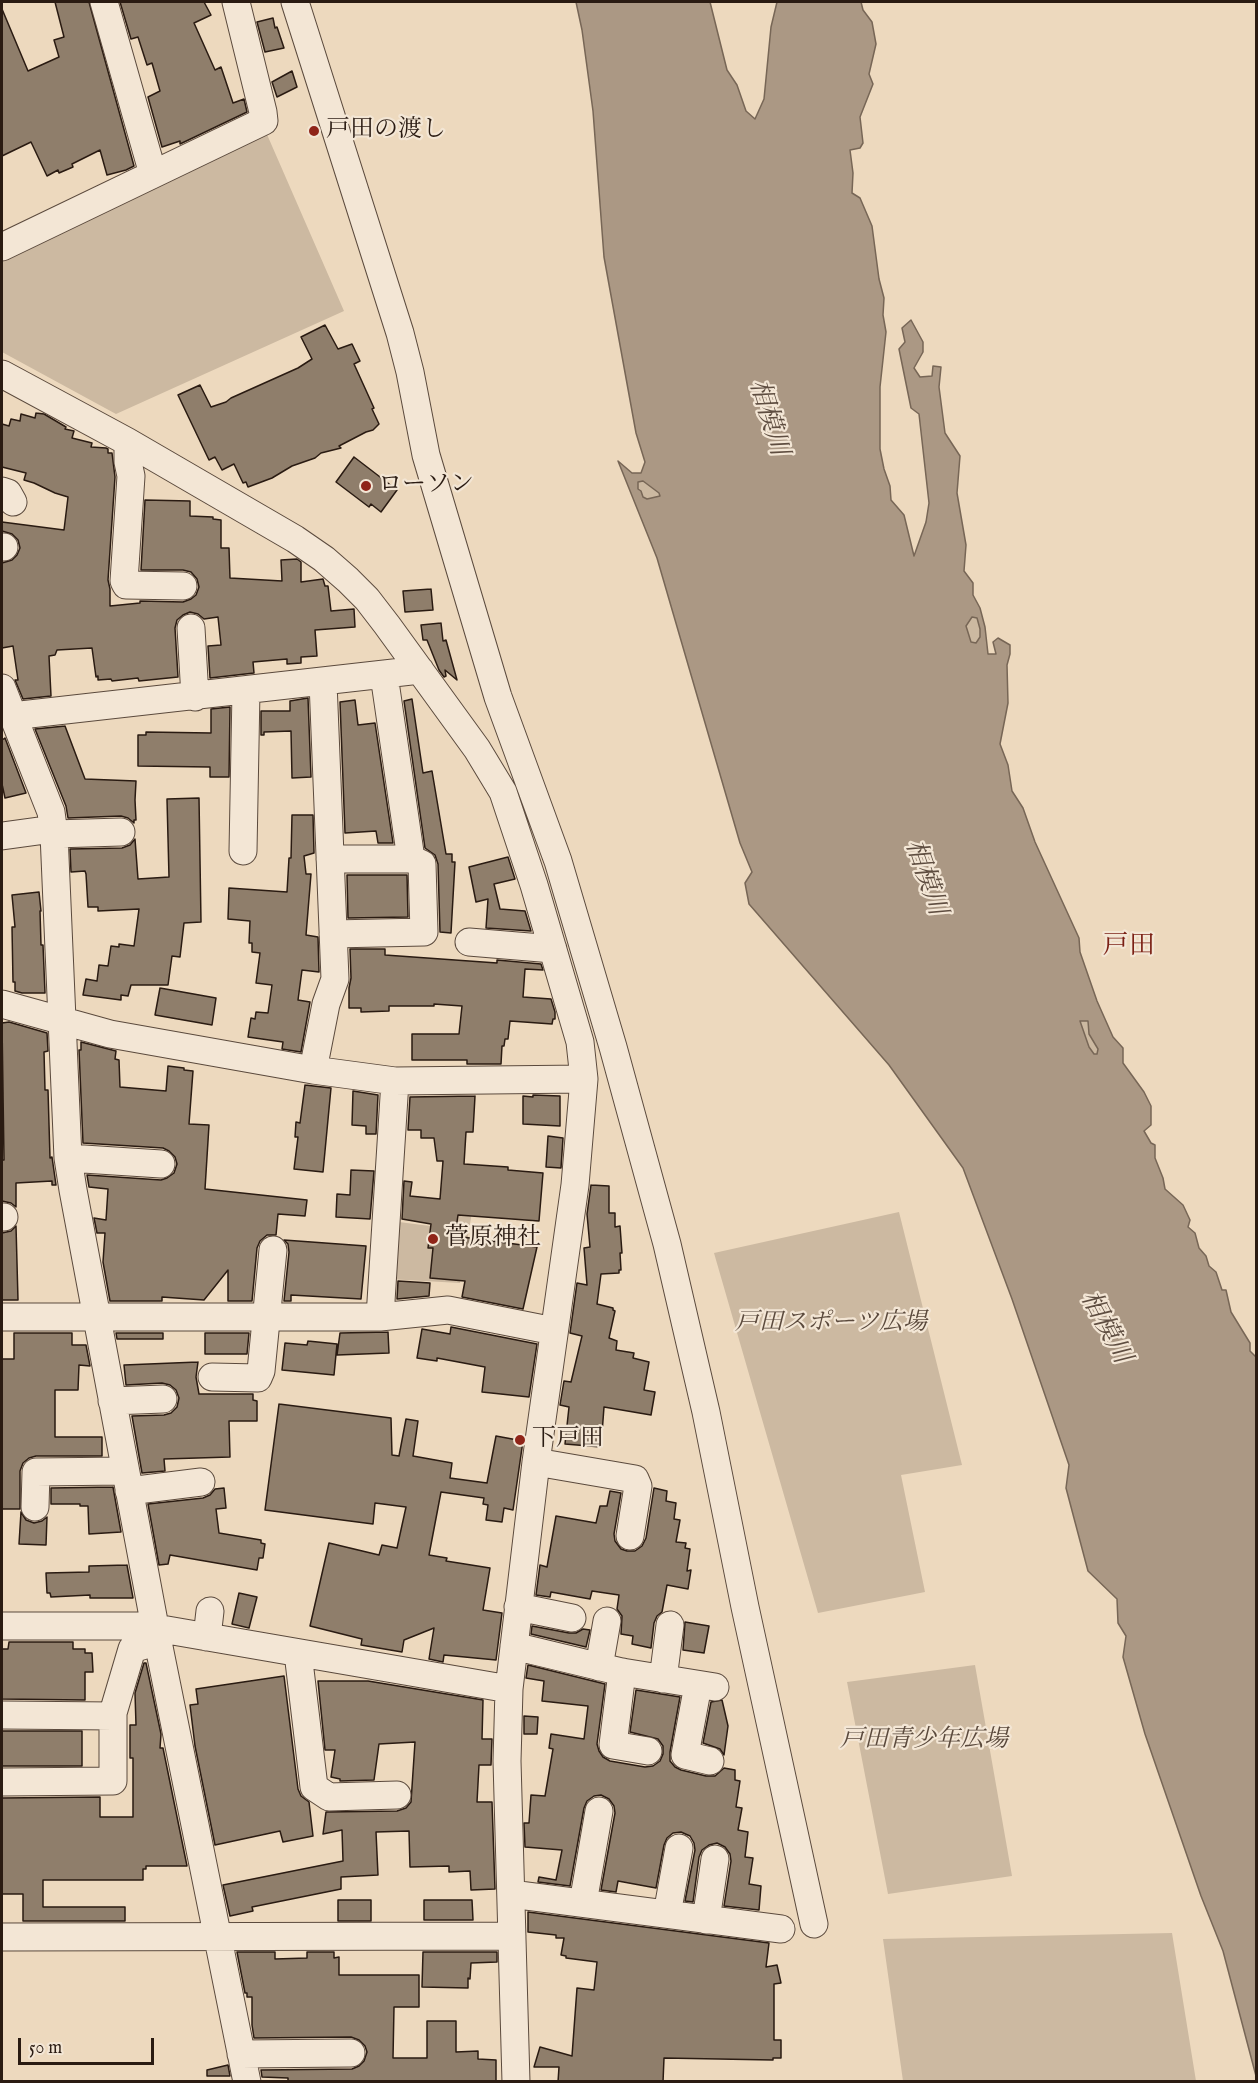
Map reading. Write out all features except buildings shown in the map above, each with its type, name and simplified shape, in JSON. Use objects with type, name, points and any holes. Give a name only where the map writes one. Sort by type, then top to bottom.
[{"type":"street","points":[[104,2],[153,174]]},
{"type":"street","points":[[2,247],[264,121],[236,2]]},
{"type":"street","points":[[295,2],[400,333],[433,482],[498,697],[558,861],[613,1047],[669,1255],[703,1401],[747,1618],[814,1924]]},
{"type":"street","points":[[2,374],[128,442],[295,538],[324,559],[367,599],[470,740],[503,792],[534,885],[580,1042],[584,1079],[575,1185],[536,1462],[509,1689],[507,1761],[516,2082]]},
{"type":"street","points":[[128,442],[131,476],[124,582],[126,585],[183,586]]},
{"type":"street","points":[[191,628],[195,697]]},
{"type":"street","points":[[12,716],[420,670]]},
{"type":"street","points":[[384,675],[411,859]]},
{"type":"street","points":[[313,1070],[326,1005],[335,979],[323,682]]},
{"type":"street","points":[[2,688],[51,812],[68,1158],[156,1634],[246,2082]]},
{"type":"street","points":[[243,851],[237,822],[246,691]]},
{"type":"street","points":[[470,740],[496,713],[498,697]]},
{"type":"street","points":[[2,836],[110,826]]},
{"type":"street","points":[[330,859],[411,859],[422,864],[461,942]]},
{"type":"street","points":[[333,934],[553,949]]},
{"type":"street","points":[[2,1004],[110,1034],[313,1070],[395,1081],[584,1079]]},
{"type":"street","points":[[380,1317],[395,1081]]},
{"type":"street","points":[[68,1158],[161,1164]]},
{"type":"street","points":[[212,1377],[258,1378],[261,1371],[273,1250]]},
{"type":"street","points":[[2,1317],[380,1317],[448,1310],[554,1331]]},
{"type":"street","points":[[112,1401],[163,1399]]},
{"type":"street","points":[[536,1462],[634,1479],[638,1486],[630,1536]]},
{"type":"street","points":[[35,1507],[36,1472],[127,1481],[201,1482]]},
{"type":"street","points":[[518,1607],[572,1618]]},
{"type":"street","points":[[607,1621],[614,1744],[637,1753]]},
{"type":"street","points":[[2,1626],[156,1634],[209,1624],[298,1653],[509,1689]]},
{"type":"street","points":[[663,1679],[670,1625]]},
{"type":"street","points":[[2,1782],[113,1781],[113,1716],[132,1649],[156,1634]]},
{"type":"street","points":[[514,1646],[610,1670],[706,1686],[685,1755],[710,1761]]},
{"type":"street","points":[[298,1653],[314,1787],[329,1797],[397,1795]]},
{"type":"street","points":[[2,1715],[113,1716]]},
{"type":"street","points":[[583,1903],[602,1824]]},
{"type":"street","points":[[667,1914],[679,1848]]},
{"type":"street","points":[[706,1920],[715,1859]]},
{"type":"street","points":[[511,1894],[781,1929]]},
{"type":"street","points":[[2,1937],[512,1936]]},
{"type":"street","points":[[241,2054],[351,2054]]},
{"type":"green space","points":[[262,123],[344,311],[116,414],[2,352],[2,251]]},
{"type":"green space","points":[[643,481],[660,496],[647,499],[642,497],[638,489],[638,482]]},
{"type":"green space","points":[[972,617],[977,618],[980,629],[980,637],[976,643],[971,642],[966,626]]},
{"type":"green space","points":[[1080,1021],[1088,1021],[1098,1053],[1094,1054],[1089,1047]]},
{"type":"green space","points":[[393,1201],[401,1203],[399,1222],[438,1227],[442,1208],[472,1212],[460,1283],[388,1279]]},
{"type":"green space","name":"戸田スポーツ広場","points":[[899,1212],[962,1465],[901,1475],[925,1592],[818,1613],[714,1253]]},
{"type":"green space","name":"戸田青少年広場","points":[[975,1665],[1012,1876],[888,1894],[847,1682]]},
{"type":"green space","points":[[1172,1933],[1196,2081],[903,2081],[883,1939]]},
{"type":"water","name":"相模川","points":[[576,2],[710,2],[727,70],[737,85],[746,111],[755,119],[764,99],[771,27],[777,2],[861,2],[863,10],[872,22],[876,44],[869,74],[873,84],[860,117],[863,143],[860,148],[850,150],[853,173],[852,193],[860,198],[872,226],[879,279],[884,298],[883,315],[886,332],[880,387],[880,449],[890,486],[891,500],[904,515],[914,556],[926,522],[929,503],[919,414],[911,408],[899,349],[905,342],[902,328],[911,320],[923,342],[923,352],[914,368],[920,377],[932,376],[933,366],[941,367],[939,387],[945,433],[960,456],[957,493],[966,545],[964,571],[973,583],[973,595],[980,608],[985,627],[988,654],[996,654],[993,642],[998,638],[1010,645],[1007,665],[1008,703],[1000,744],[1008,765],[1012,791],[1023,808],[1035,842],[1079,938],[1080,952],[1097,1001],[1113,1037],[1123,1048],[1123,1063],[1151,1106],[1151,1125],[1144,1131],[1151,1143],[1155,1145],[1155,1158],[1165,1189],[1183,1205],[1190,1220],[1188,1227],[1195,1233],[1199,1248],[1206,1256],[1209,1266],[1216,1272],[1222,1290],[1226,1290],[1231,1312],[1250,1343],[1250,1351],[1256,1357],[1256,2076],[1223,1951],[1201,1896],[1145,1734],[1123,1657],[1126,1636],[1118,1623],[1117,1599],[1088,1571],[1066,1488],[1069,1465],[1012,1299],[963,1168],[889,1065],[749,904],[745,883],[752,872],[740,843],[657,558],[618,461],[632,473],[641,473],[645,462],[636,433],[604,257],[593,111]],"holes":[[[643,481],[659,493],[660,496],[647,499],[643,497],[638,489],[638,482]],[[972,617],[977,618],[980,637],[976,643],[971,642],[966,626]],[[1080,1021],[1088,1021],[1089,1034],[1098,1049],[1097,1054],[1094,1054],[1089,1047]]]},
{"type":"place","name":"戸田の渡し","points":[[314,131]]},
{"type":"place","name":"ローソン","points":[[366,486]]},
{"type":"place","name":"菅原神社","points":[[433,1239]]},
{"type":"place","name":"下戸田","points":[[520,1440]]},
{"type":"district","name":"戸田","points":[[1129,948]]}]
